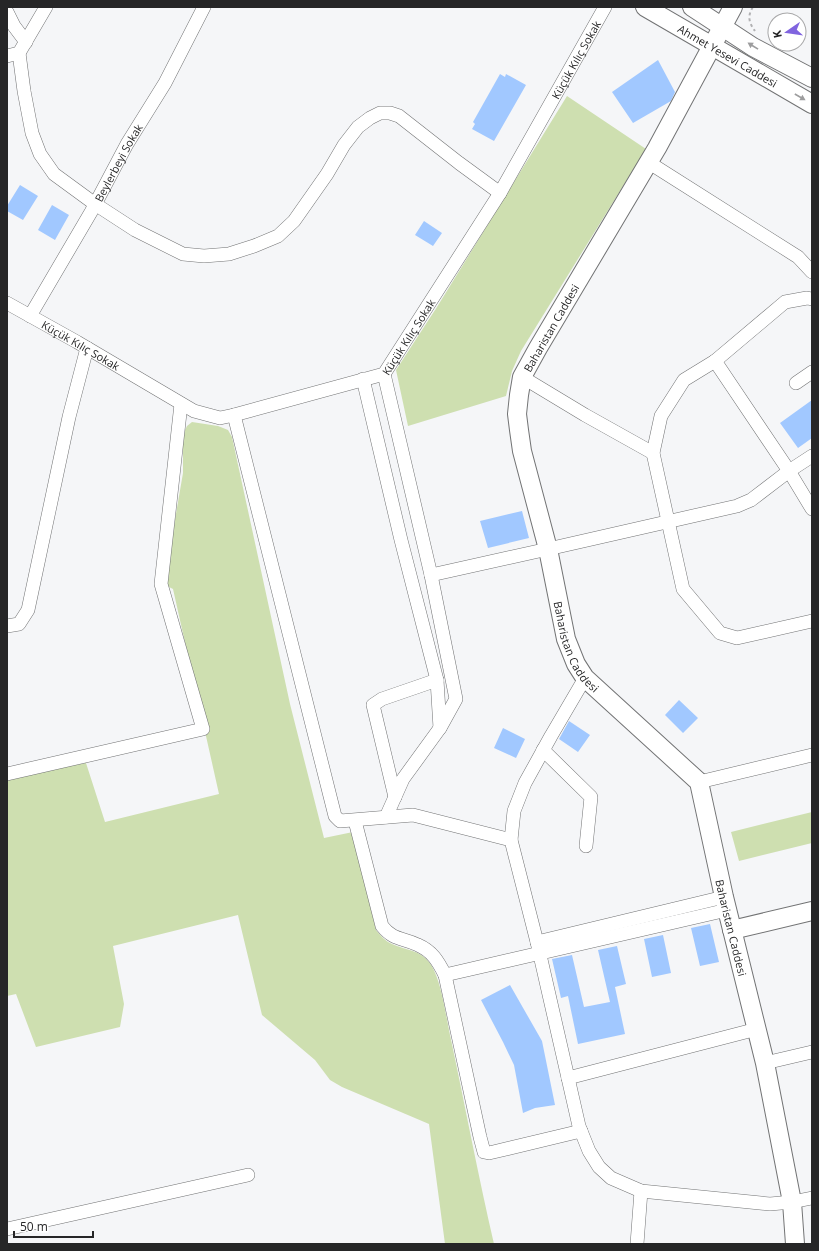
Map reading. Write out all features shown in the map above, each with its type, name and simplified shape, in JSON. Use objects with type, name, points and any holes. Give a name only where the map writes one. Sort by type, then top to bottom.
[{"type":"street","points":[[17,50],[46,7]]},
{"type":"street","name":"Beylerbeyi Sokak","points":[[30,316],[95,204],[127,144],[165,83],[204,7]]},
{"type":"street","name":"Küçük Kılıç Sokak","points":[[7,304],[87,348],[194,411],[220,418],[384,374],[500,192],[605,7]]},
{"type":"street","name":"Ahmet Yesevi Caddesi","points":[[645,7],[812,104]]},
{"type":"street","name":"Ahmet Yesevi Caddesi","points":[[692,7],[754,47],[812,78]]},
{"type":"street","name":"Baharistan Caddesi","points":[[733,7],[657,148],[522,377],[517,414],[522,451],[548,549],[566,639],[576,664],[585,678],[699,782],[732,930],[765,1063],[792,1202],[795,1244]]},
{"type":"street","points":[[7,12],[14,26],[32,133],[40,154],[54,174],[95,204],[136,230],[182,254],[204,256],[228,254],[254,246],[278,236],[294,221],[327,174],[344,145],[358,127],[380,113],[390,113],[399,116],[459,163],[500,192]]},
{"type":"street","points":[[648,162],[798,257],[812,272]]},
{"type":"street","points":[[812,299],[807,298],[785,302],[715,361],[684,380],[661,416],[653,453],[683,589],[720,633],[737,638],[812,621]]},
{"type":"street","points":[[7,626],[19,624],[28,610],[69,417],[87,348]]},
{"type":"street","points":[[715,361],[789,471],[812,509]]},
{"type":"street","points":[[796,383],[812,372]]},
{"type":"street","points":[[384,374],[430,575],[456,699],[440,728],[403,779],[386,817]]},
{"type":"street","points":[[522,377],[585,415],[653,453]]},
{"type":"street","points":[[363,379],[401,540],[437,680],[440,728]]},
{"type":"street","points":[[7,774],[202,729],[161,584],[181,404]]},
{"type":"street","points":[[234,415],[335,816],[340,821],[355,821],[413,815],[511,840]]},
{"type":"street","points":[[430,575],[737,506],[752,500],[789,471],[812,456]]},
{"type":"street","points":[[585,678],[525,783],[514,811],[511,840],[538,947],[568,1078],[582,1132],[589,1151],[599,1167],[611,1178],[641,1191],[770,1204],[812,1198]]},
{"type":"street","points":[[395,797],[373,705],[382,699],[437,680]]},
{"type":"street","points":[[543,750],[591,797],[586,846]]},
{"type":"street","points":[[699,782],[812,755]]},
{"type":"street","points":[[355,821],[382,926],[394,938],[418,945],[431,953],[437,959],[445,975],[484,1152],[490,1153],[582,1132]]},
{"type":"street","points":[[445,975],[538,947],[726,904]]},
{"type":"street","points":[[732,930],[812,911]]},
{"type":"street","points":[[568,1078],[757,1029]]},
{"type":"street","points":[[765,1063],[812,1052]]},
{"type":"street","points":[[7,1229],[248,1175]]},
{"type":"street","points":[[637,1244],[641,1191]]},
{"type":"path","points":[[750,25],[749,12],[753,7]]},
{"type":"green space","points":[[567,96],[646,149],[521,351],[512,371],[506,396],[408,426],[396,370],[437,307]]},
{"type":"green space","points":[[192,422],[218,426],[228,430],[232,437],[290,704],[324,838],[353,832],[376,930],[390,943],[417,953],[425,958],[429,962],[437,977],[445,1008],[494,1244],[445,1244],[429,1124],[342,1087],[330,1080],[315,1060],[262,1015],[238,915],[113,946],[124,1004],[120,1027],[36,1047],[16,994],[7,996],[7,776],[86,763],[105,822],[219,794],[173,589],[165,585],[183,473],[183,434],[187,426]]},
{"type":"green space","points":[[812,812],[812,843],[739,861],[731,832]]},
{"type":"building","points":[[658,60],[675,92],[671,101],[633,123],[612,92]]},
{"type":"building","points":[[500,74],[505,77],[506,74],[526,85],[494,141],[472,129],[475,124],[473,122]]},
{"type":"building","points":[[20,185],[38,196],[23,220],[7,211],[7,206]]},
{"type":"building","points":[[52,205],[69,215],[55,240],[38,230]]},
{"type":"building","points":[[424,221],[442,233],[433,246],[415,235]]},
{"type":"building","points":[[812,400],[812,438],[798,448],[780,423]]},
{"type":"building","points":[[522,511],[529,538],[488,548],[480,521]]},
{"type":"building","points":[[679,700],[698,718],[683,733],[665,715]]},
{"type":"building","points":[[569,721],[590,735],[578,752],[559,739]]},
{"type":"building","points":[[503,728],[525,739],[516,758],[494,748]]},
{"type":"building","points":[[710,924],[719,962],[700,966],[691,928]]},
{"type":"building","points":[[663,935],[671,973],[652,977],[644,939]]},
{"type":"building","points":[[617,946],[626,984],[615,987],[625,1034],[578,1044],[568,996],[561,998],[552,959],[572,955],[584,1007],[610,1002],[598,950]]},
{"type":"building","points":[[510,985],[542,1041],[555,1105],[535,1108],[523,1113],[514,1065],[481,1000]]}]
